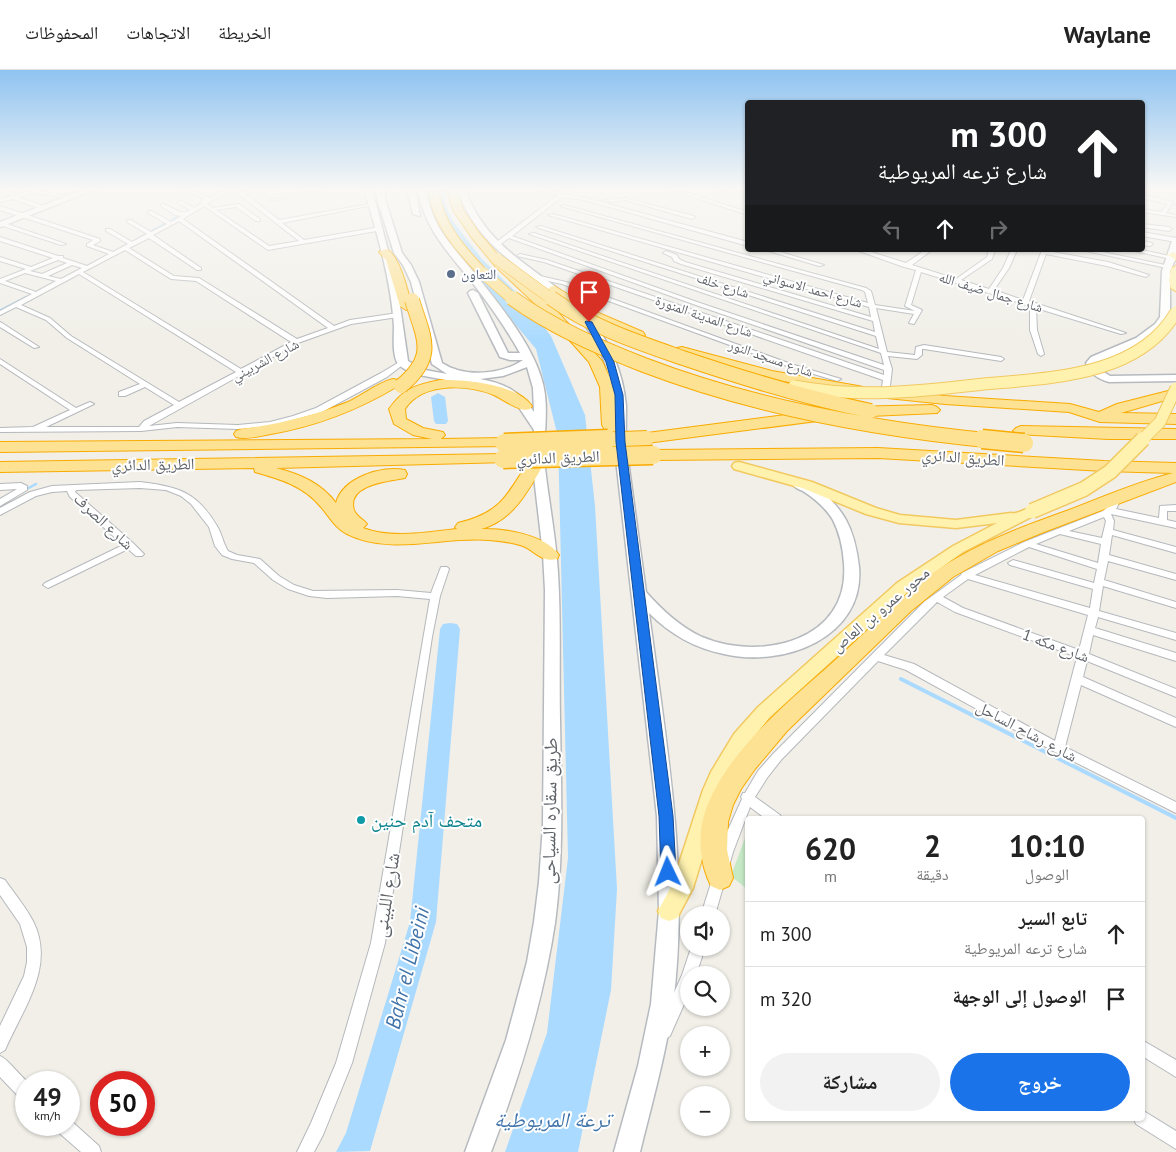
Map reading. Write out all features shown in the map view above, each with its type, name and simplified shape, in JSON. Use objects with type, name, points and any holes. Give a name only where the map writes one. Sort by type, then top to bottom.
[{"type":"highway","name":"الطريق الدائري","points":[[455,239],[494,284],[513,300],[552,324],[608,350],[705,387],[772,406],[897,429],[1176,446]]},
{"type":"highway","name":"الطريق الدائري","points":[[483,239],[555,302],[583,319],[622,337],[699,364],[796,394],[858,409],[1023,437],[1089,434],[1176,434]]},
{"type":"highway","points":[[386,252],[391,259],[417,356],[412,367],[397,385],[388,401],[388,417],[397,426],[419,432],[468,437],[501,454]]},
{"type":"highway","points":[[497,252],[503,269],[551,312],[574,336],[600,370],[609,396],[610,425],[620,442]]},
{"type":"highway","points":[[398,253],[405,307]]},
{"type":"highway","points":[[554,290],[596,317],[680,351],[771,375],[885,394],[1070,408],[1100,417],[1174,384]]},
{"type":"highway","points":[[419,432],[399,421],[397,409],[408,395],[427,387],[450,384],[478,386],[507,395],[525,406]]},
{"type":"highway","points":[[102,445],[139,438],[238,434],[286,427],[341,411],[397,385]]},
{"type":"highway","name":"الطريق الدائري","points":[[0,467],[316,462],[501,454],[688,434],[848,412],[939,410],[1176,419]]},
{"type":"highway","points":[[688,434],[694,442],[702,443],[870,440],[895,445],[918,454]]},
{"type":"highway","name":"الطريق الدائري","points":[[0,446],[102,445],[501,454]]},
{"type":"highway","points":[[538,460],[509,507],[492,519],[474,526],[384,530],[357,524],[348,517],[344,509],[344,501],[350,492],[371,479],[501,454],[739,466],[825,461],[878,453]]},
{"type":"highway","name":"الطريق الدائري","points":[[652,461],[878,453],[1104,466],[1176,468]]},
{"type":"highway","points":[[316,462],[399,474]]},
{"type":"highway","points":[[219,463],[274,472],[296,479],[320,495],[345,526],[359,533],[394,538],[504,535],[529,541],[550,555]]},
{"type":"highway","points":[[720,878],[715,858],[714,827],[721,804],[759,749],[788,718],[915,597],[948,571],[1004,542],[1111,507],[1176,477]]},
{"type":"main road","points":[[383,239],[386,252]]},
{"type":"main road","points":[[394,239],[398,253],[407,265],[415,282],[436,360],[440,366],[450,371],[481,375],[506,373],[527,358]]},
{"type":"main road","points":[[440,239],[463,273],[503,353],[510,357],[527,358]]},
{"type":"main road","points":[[488,239],[497,252],[520,260],[536,277],[585,317],[607,354],[619,395],[620,442],[666,816],[669,911],[662,1004],[650,1066],[627,1152]]},
{"type":"main road","points":[[1174,384],[1109,379],[1100,376],[1093,369],[1091,363],[1095,359],[1140,340],[1162,321],[1167,310],[1176,240]]},
{"type":"main road","points":[[443,257],[463,273]]},
{"type":"main road","points":[[1174,259],[1174,281],[1176,288]]},
{"type":"main road","name":"طريق سقاره السياحى","points":[[463,273],[527,358],[539,392],[538,460],[550,555],[552,843],[547,904],[535,971],[515,1047],[478,1152]]},
{"type":"main road","points":[[405,307],[400,356],[403,362],[421,373],[494,384],[511,393],[525,406],[539,429]]},
{"type":"main road","points":[[699,364],[729,368],[802,388],[850,394],[893,393],[1044,378],[1083,372],[1122,357],[1160,334],[1170,324],[1176,312]]},
{"type":"main road","points":[[403,362],[417,365],[436,360]]},
{"type":"main road","name":"محور عمرو بن العاص","points":[[669,911],[682,888],[713,790],[721,772],[741,739],[764,712],[909,582],[958,549],[1032,511],[1084,489],[1110,472],[1160,422],[1170,404],[1174,384]]},
{"type":"main road","points":[[739,466],[807,485],[871,511],[899,519],[956,524],[1008,517],[1032,511]]},
{"type":"main road","points":[[639,594],[665,621],[684,635],[708,645],[735,651],[763,652],[789,650],[804,644],[825,630],[840,613],[852,587],[854,568],[846,533],[840,519],[813,492],[781,477]]},
{"type":"street","points":[[2,239],[73,262],[84,268],[241,372]]},
{"type":"street","points":[[48,239],[62,244]]},
{"type":"street","points":[[96,239],[98,240],[89,245],[112,254]]},
{"type":"street","points":[[121,239],[173,278],[197,279],[296,342]]},
{"type":"street","points":[[0,313],[8,306],[138,239]]},
{"type":"street","points":[[158,239],[200,269]]},
{"type":"street","points":[[208,239],[333,328]]},
{"type":"street","points":[[254,239],[266,248],[273,248],[318,239]]},
{"type":"street","points":[[497,252],[506,239]]},
{"type":"street","points":[[518,239],[888,369]]},
{"type":"street","points":[[520,260],[527,239]]},
{"type":"street","points":[[548,239],[884,353],[917,356],[920,354],[918,348],[924,347],[1000,359]]},
{"type":"street","name":"شارع خلف","points":[[589,239],[624,254],[879,335]]},
{"type":"street","points":[[614,239],[672,255],[676,260],[683,263],[875,320]]},
{"type":"street","name":"شارع احمد الاسواني","points":[[625,239],[735,267],[872,306],[918,313]]},
{"type":"street","points":[[678,239],[868,291],[888,369],[885,394]]},
{"type":"street","points":[[732,239],[745,243]]},
{"type":"street","points":[[1145,243],[1150,244]]},
{"type":"street","points":[[679,252],[694,244]]},
{"type":"street","points":[[614,250],[622,246]]},
{"type":"street","points":[[775,252],[822,265]]},
{"type":"street","name":"شارع جمال ضيف الله","points":[[865,252],[1123,333]]},
{"type":"street","points":[[906,266],[926,252]]},
{"type":"street","points":[[956,281],[986,262],[990,258],[992,252]]},
{"type":"street","points":[[990,292],[1006,268],[1013,252]]},
{"type":"street","points":[[1025,303],[1045,252]]},
{"type":"street","points":[[1050,252],[1146,275]]},
{"type":"street","points":[[1075,257],[1078,252]]},
{"type":"street","points":[[1104,252],[1174,259]]},
{"type":"street","points":[[1142,252],[1174,259]]},
{"type":"street","points":[[610,260],[624,254]]},
{"type":"street","points":[[0,258],[34,269]]},
{"type":"street","points":[[0,281],[61,258]]},
{"type":"street","points":[[735,267],[751,258]]},
{"type":"street","name":"شارع المدينة المنورة","points":[[520,260],[545,261],[887,379]]},
{"type":"street","points":[[44,276],[73,262]]},
{"type":"street","points":[[654,276],[669,268]]},
{"type":"street","points":[[912,323],[918,313],[918,309],[908,306],[919,270]]},
{"type":"street","points":[[26,272],[61,280]]},
{"type":"street","name":"شارع مسجد النور","points":[[536,277],[564,283],[789,365],[837,379]]},
{"type":"street","points":[[0,281],[35,293]]},
{"type":"street","points":[[695,303],[711,294]]},
{"type":"street","points":[[1032,305],[1033,329],[1041,354]]},
{"type":"street","points":[[8,306],[48,319],[69,337],[180,405]]},
{"type":"street","name":"شارع الشربيني","points":[[141,429],[147,423],[296,342],[361,319],[405,307]]},
{"type":"street","points":[[0,324],[36,347]]},
{"type":"street","points":[[0,361],[75,410]]},
{"type":"street","points":[[0,430],[141,429],[177,425],[253,426],[295,418],[319,410],[384,375],[403,362]]},
{"type":"street","points":[[122,394],[146,384]]},
{"type":"street","points":[[36,430],[40,426],[90,404]]},
{"type":"street","points":[[0,486],[19,486],[24,488],[0,503]]},
{"type":"street","points":[[0,512],[40,492],[73,488],[148,486],[168,488],[184,494],[194,502],[209,522],[225,553],[257,562],[282,583],[301,591],[334,595],[397,593],[435,596]]},
{"type":"street","name":"شارع الصرف","points":[[73,488],[71,492],[73,495],[139,554]]},
{"type":"street","points":[[1059,749],[1094,612],[1111,507]]},
{"type":"street","points":[[711,906],[734,829],[747,797],[771,763],[936,597],[965,575],[1027,544],[1111,507],[1176,525]]},
{"type":"street","points":[[1163,522],[1163,508],[1176,508]]},
{"type":"street","points":[[1057,531],[1106,542]]},
{"type":"street","points":[[1108,531],[1176,550]]},
{"type":"street","points":[[1027,544],[1176,577]]},
{"type":"street","points":[[48,585],[130,545]]},
{"type":"street","points":[[1013,563],[1176,605]]},
{"type":"street","name":"شارع اللبينى","points":[[305,1152],[317,1129],[344,1063],[378,943],[435,596],[444,569]]},
{"type":"street","points":[[965,575],[1176,636]]},
{"type":"street","name":"شارع مكه 1","points":[[936,597],[958,610],[1084,656],[1176,693]]},
{"type":"street","points":[[1090,630],[1176,657]]},
{"type":"street","name":"شارع رشاح الساحل","points":[[876,656],[910,667],[1059,749],[1176,808]]},
{"type":"street","points":[[1078,679],[1176,723]]},
{"type":"street","points":[[747,797],[772,816]]},
{"type":"street","points":[[0,884],[32,933],[35,951],[32,972],[0,1044]]},
{"type":"street","points":[[650,1066],[680,996]]},
{"type":"street","points":[[1145,1049],[1176,1069]]},
{"type":"street","points":[[0,1064],[15,1082]]},
{"type":"street","points":[[1145,1120],[1176,1140]]},
{"type":"street","points":[[75,1136],[93,1152]]},
{"type":"green space","points":[[745,838],[745,887],[731,876]]},
{"type":"water","name":"ترعة المريوطية","points":[[444,239],[467,239],[482,259],[518,294],[551,336],[585,415],[595,506],[617,889],[611,990],[578,1152],[505,1152],[547,1033],[568,858],[558,437],[536,349]]},
{"type":"waterway","points":[[0,310],[26,297]]},
{"type":"waterway","name":"Bahr el Libeini","points":[[438,397],[441,421]]},
{"type":"waterway","points":[[25,490],[36,484]]},
{"type":"waterway","name":"Bahr el Libeini","points":[[352,1152],[359,1140],[423,922],[450,629]]},
{"type":"waterway","points":[[901,679],[1176,818]]},
{"type":"place","name":"التعاون","points":[[451,274]]},
{"type":"place","name":"متحف آدم حنين","points":[[361,820]]},
{"type":"route","points":[[589,322],[610,362],[619,395],[620,442],[666,816],[668,872]]}]
